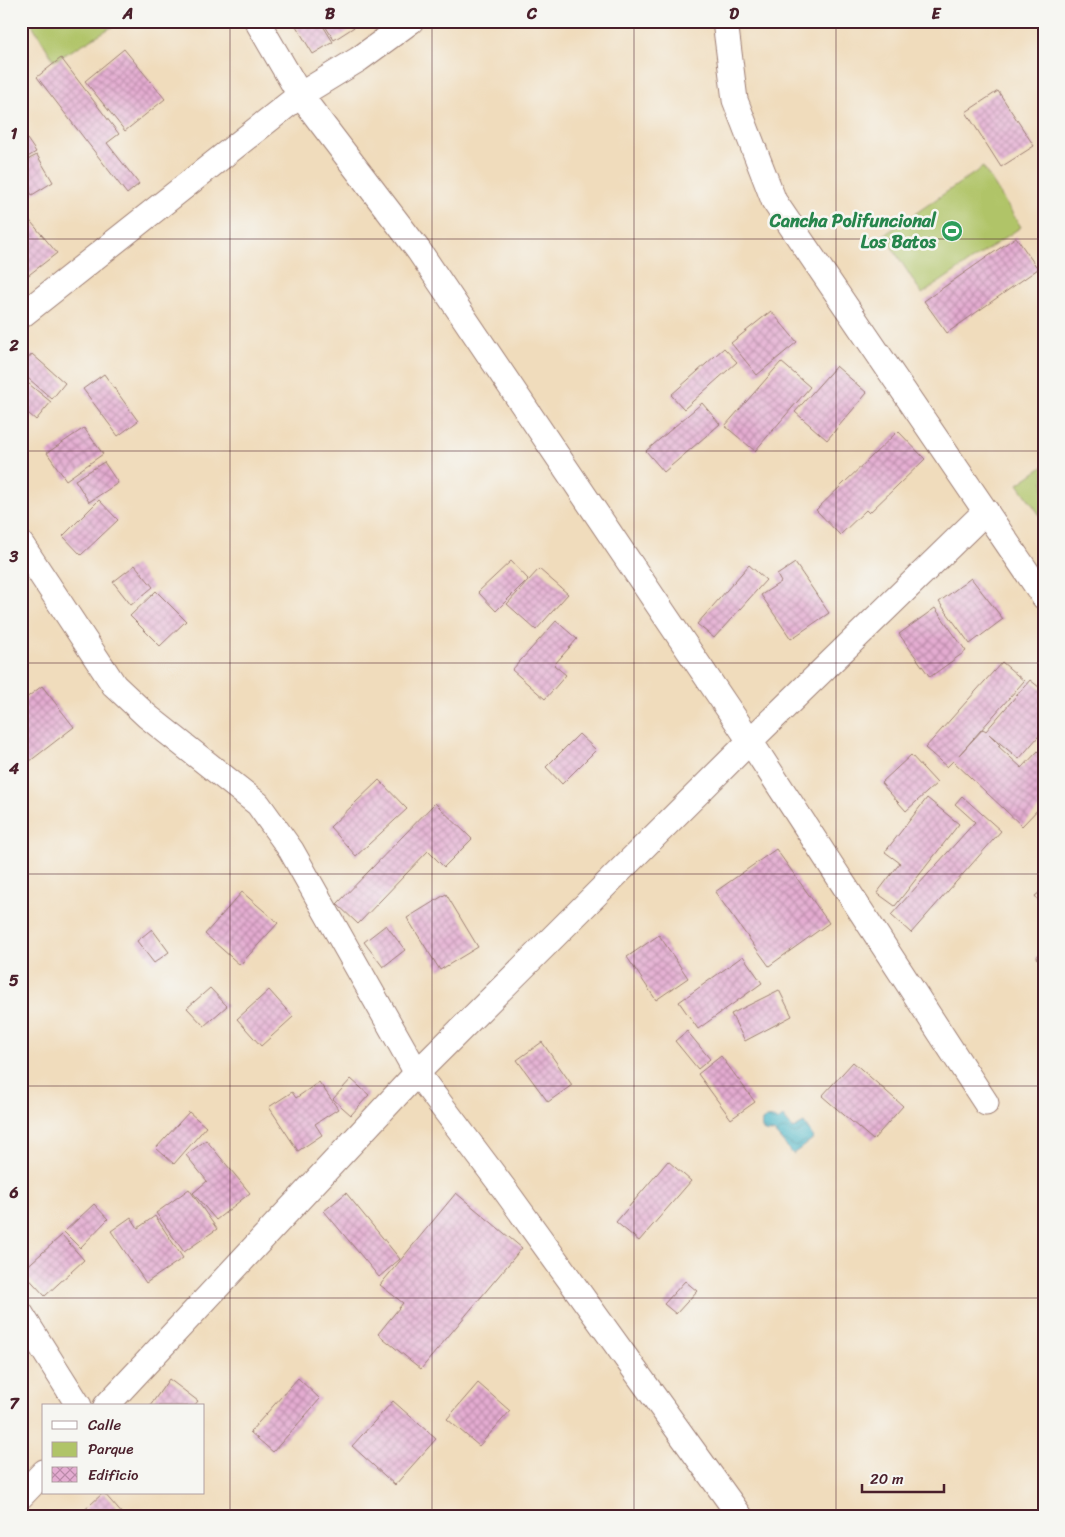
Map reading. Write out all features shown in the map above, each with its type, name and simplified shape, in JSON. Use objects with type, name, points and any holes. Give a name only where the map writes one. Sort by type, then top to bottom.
[{"type":"street","points":[[257,21],[300,95],[419,251],[750,741],[986,1103]]},
{"type":"street","points":[[21,316],[300,95],[359,59],[411,21]]},
{"type":"street","points":[[725,21],[735,100],[774,201],[1044,597]]},
{"type":"street","points":[[108,1404],[417,1073],[750,741],[986,512]]},
{"type":"street","points":[[21,544],[114,685],[147,716],[258,804],[292,850],[417,1073],[505,1190],[740,1516]]},
{"type":"street","points":[[21,1314],[78,1404]]},
{"type":"street","points":[[21,1496],[42,1474]]},
{"type":"green space","points":[[30,21],[122,21],[54,61]]},
{"type":"green space","name":"Cancha Polifuncional Los Batos","points":[[983,167],[1021,227],[922,294],[884,235]]},
{"type":"green space","points":[[1044,466],[1044,521],[1018,484]]},
{"type":"water","points":[[783,1117],[793,1129],[804,1123],[814,1138],[793,1154],[774,1132],[768,1133],[762,1127],[762,1121],[766,1119],[772,1118],[778,1121]]},
{"type":"building","points":[[293,21],[320,21],[333,42],[313,54]]},
{"type":"building","points":[[322,21],[357,21],[359,24],[334,40]]},
{"type":"building","points":[[124,49],[165,99],[125,131],[85,81]]},
{"type":"building","points":[[61,58],[119,134],[107,143],[139,184],[127,194],[37,77]]},
{"type":"building","points":[[998,91],[1034,146],[1001,167],[966,112]]},
{"type":"building","points":[[23,133],[36,152],[21,161],[21,134]]},
{"type":"building","points":[[37,155],[53,182],[32,195],[21,176],[21,163]]},
{"type":"building","points":[[21,210],[57,253],[21,281],[21,251],[26,247],[21,241]]},
{"type":"building","points":[[1016,237],[1038,269],[947,333],[924,301]]},
{"type":"building","points":[[771,311],[797,342],[757,375],[731,343]]},
{"type":"building","points":[[724,348],[737,362],[684,409],[671,395]]},
{"type":"building","points":[[32,354],[65,383],[52,399],[21,372],[21,367]]},
{"type":"building","points":[[781,362],[810,387],[755,451],[725,426]]},
{"type":"building","points":[[836,366],[867,393],[827,440],[795,412]]},
{"type":"building","points":[[104,374],[138,421],[118,436],[83,389]]},
{"type":"building","points":[[24,380],[51,402],[36,420],[21,407],[21,383]]},
{"type":"building","points":[[702,403],[720,424],[664,472],[646,451]]},
{"type":"building","points":[[84,428],[103,454],[66,480],[47,453]]},
{"type":"building","points":[[898,431],[925,459],[869,513],[866,510],[840,535],[816,510]]},
{"type":"building","points":[[104,462],[118,483],[89,502],[75,480]]},
{"type":"building","points":[[99,500],[118,520],[81,555],[63,536]]},
{"type":"building","points":[[511,561],[528,579],[496,611],[478,592]]},
{"type":"building","points":[[795,563],[829,613],[791,639],[761,595],[781,582],[777,575]]},
{"type":"building","points":[[135,565],[153,587],[131,605],[113,582]]},
{"type":"building","points":[[749,565],[766,580],[714,638],[697,624]]},
{"type":"building","points":[[539,569],[568,594],[536,630],[507,604]]},
{"type":"building","points":[[971,578],[1003,619],[970,644],[939,602]]},
{"type":"building","points":[[156,591],[186,621],[160,646],[130,616]]},
{"type":"building","points":[[935,608],[966,651],[930,677],[899,634]]},
{"type":"building","points":[[556,621],[577,639],[554,665],[566,675],[545,699],[512,670]]},
{"type":"building","points":[[1002,662],[1024,681],[959,755],[983,729],[986,731],[1030,680],[1044,691],[1044,730],[1019,759],[989,734],[1000,745],[998,746],[1022,768],[1038,751],[1044,757],[1044,803],[1022,826],[953,761],[947,767],[925,748]]},
{"type":"building","points":[[42,686],[74,727],[21,768],[21,702]]},
{"type":"building","points":[[579,734],[596,750],[562,784],[546,767]]},
{"type":"building","points":[[911,755],[937,783],[906,811],[881,783]]},
{"type":"building","points":[[379,780],[407,809],[356,856],[330,827]]},
{"type":"building","points":[[962,796],[1001,831],[911,933],[891,915],[975,822],[955,804]]},
{"type":"building","points":[[927,798],[959,824],[895,906],[877,893],[900,863],[885,852]]},
{"type":"building","points":[[435,803],[472,839],[444,867],[428,851],[358,924],[337,904]]},
{"type":"building","points":[[776,849],[829,923],[769,966],[715,892]]},
{"type":"building","points":[[1044,889],[1044,907],[1035,896]]},
{"type":"building","points":[[242,892],[278,923],[240,965],[205,934]]},
{"type":"building","points":[[446,894],[478,947],[440,970],[407,918]]},
{"type":"building","points":[[386,925],[405,950],[383,967],[364,942]]},
{"type":"building","points":[[152,929],[169,952],[154,963],[137,941]]},
{"type":"building","points":[[659,935],[688,978],[656,1000],[627,957]]},
{"type":"building","points":[[1044,948],[1044,964],[1036,958]]},
{"type":"building","points":[[743,956],[762,983],[698,1029],[679,1002]]},
{"type":"building","points":[[210,988],[227,1006],[204,1026],[187,1008]]},
{"type":"building","points":[[269,990],[293,1017],[261,1046],[237,1019]]},
{"type":"building","points":[[779,990],[792,1016],[745,1041],[731,1014]]},
{"type":"building","points":[[687,1031],[710,1059],[698,1069],[675,1041]]},
{"type":"building","points":[[542,1042],[572,1085],[548,1102],[517,1060]]},
{"type":"building","points":[[721,1056],[755,1102],[731,1119],[698,1074]]},
{"type":"building","points":[[853,1062],[903,1106],[873,1140],[822,1096]]},
{"type":"building","points":[[351,1079],[369,1095],[351,1115],[333,1099]]},
{"type":"building","points":[[319,1082],[338,1109],[315,1124],[322,1135],[298,1151],[269,1107],[292,1092],[296,1098]]},
{"type":"building","points":[[189,1112],[206,1127],[174,1164],[156,1148]]},
{"type":"building","points":[[206,1140],[250,1193],[216,1220],[193,1193],[207,1181],[186,1155]]},
{"type":"building","points":[[668,1161],[691,1181],[639,1241],[616,1222]]},
{"type":"building","points":[[189,1189],[217,1229],[184,1252],[156,1213]]},
{"type":"building","points":[[346,1193],[400,1259],[379,1277],[324,1211]]},
{"type":"building","points":[[456,1193],[522,1248],[421,1369],[378,1334],[403,1303],[380,1285]]},
{"type":"building","points":[[94,1204],[108,1219],[80,1248],[64,1232]]},
{"type":"building","points":[[155,1216],[183,1258],[146,1283],[111,1231],[131,1217],[138,1228]]},
{"type":"building","points":[[62,1235],[84,1260],[45,1296],[22,1271]]},
{"type":"building","points":[[685,1281],[697,1291],[676,1314],[664,1304]]},
{"type":"building","points":[[298,1378],[320,1399],[273,1452],[250,1432]]},
{"type":"building","points":[[169,1379],[198,1401],[196,1404],[151,1404]]},
{"type":"building","points":[[478,1383],[510,1411],[479,1446],[447,1419]]},
{"type":"building","points":[[393,1401],[436,1439],[395,1485],[352,1446]]},
{"type":"building","points":[[102,1494],[105,1494],[124,1516],[78,1516]]},
{"type":"place","name":"Cancha Polifuncional Los Batos","points":[[952,231]]}]
